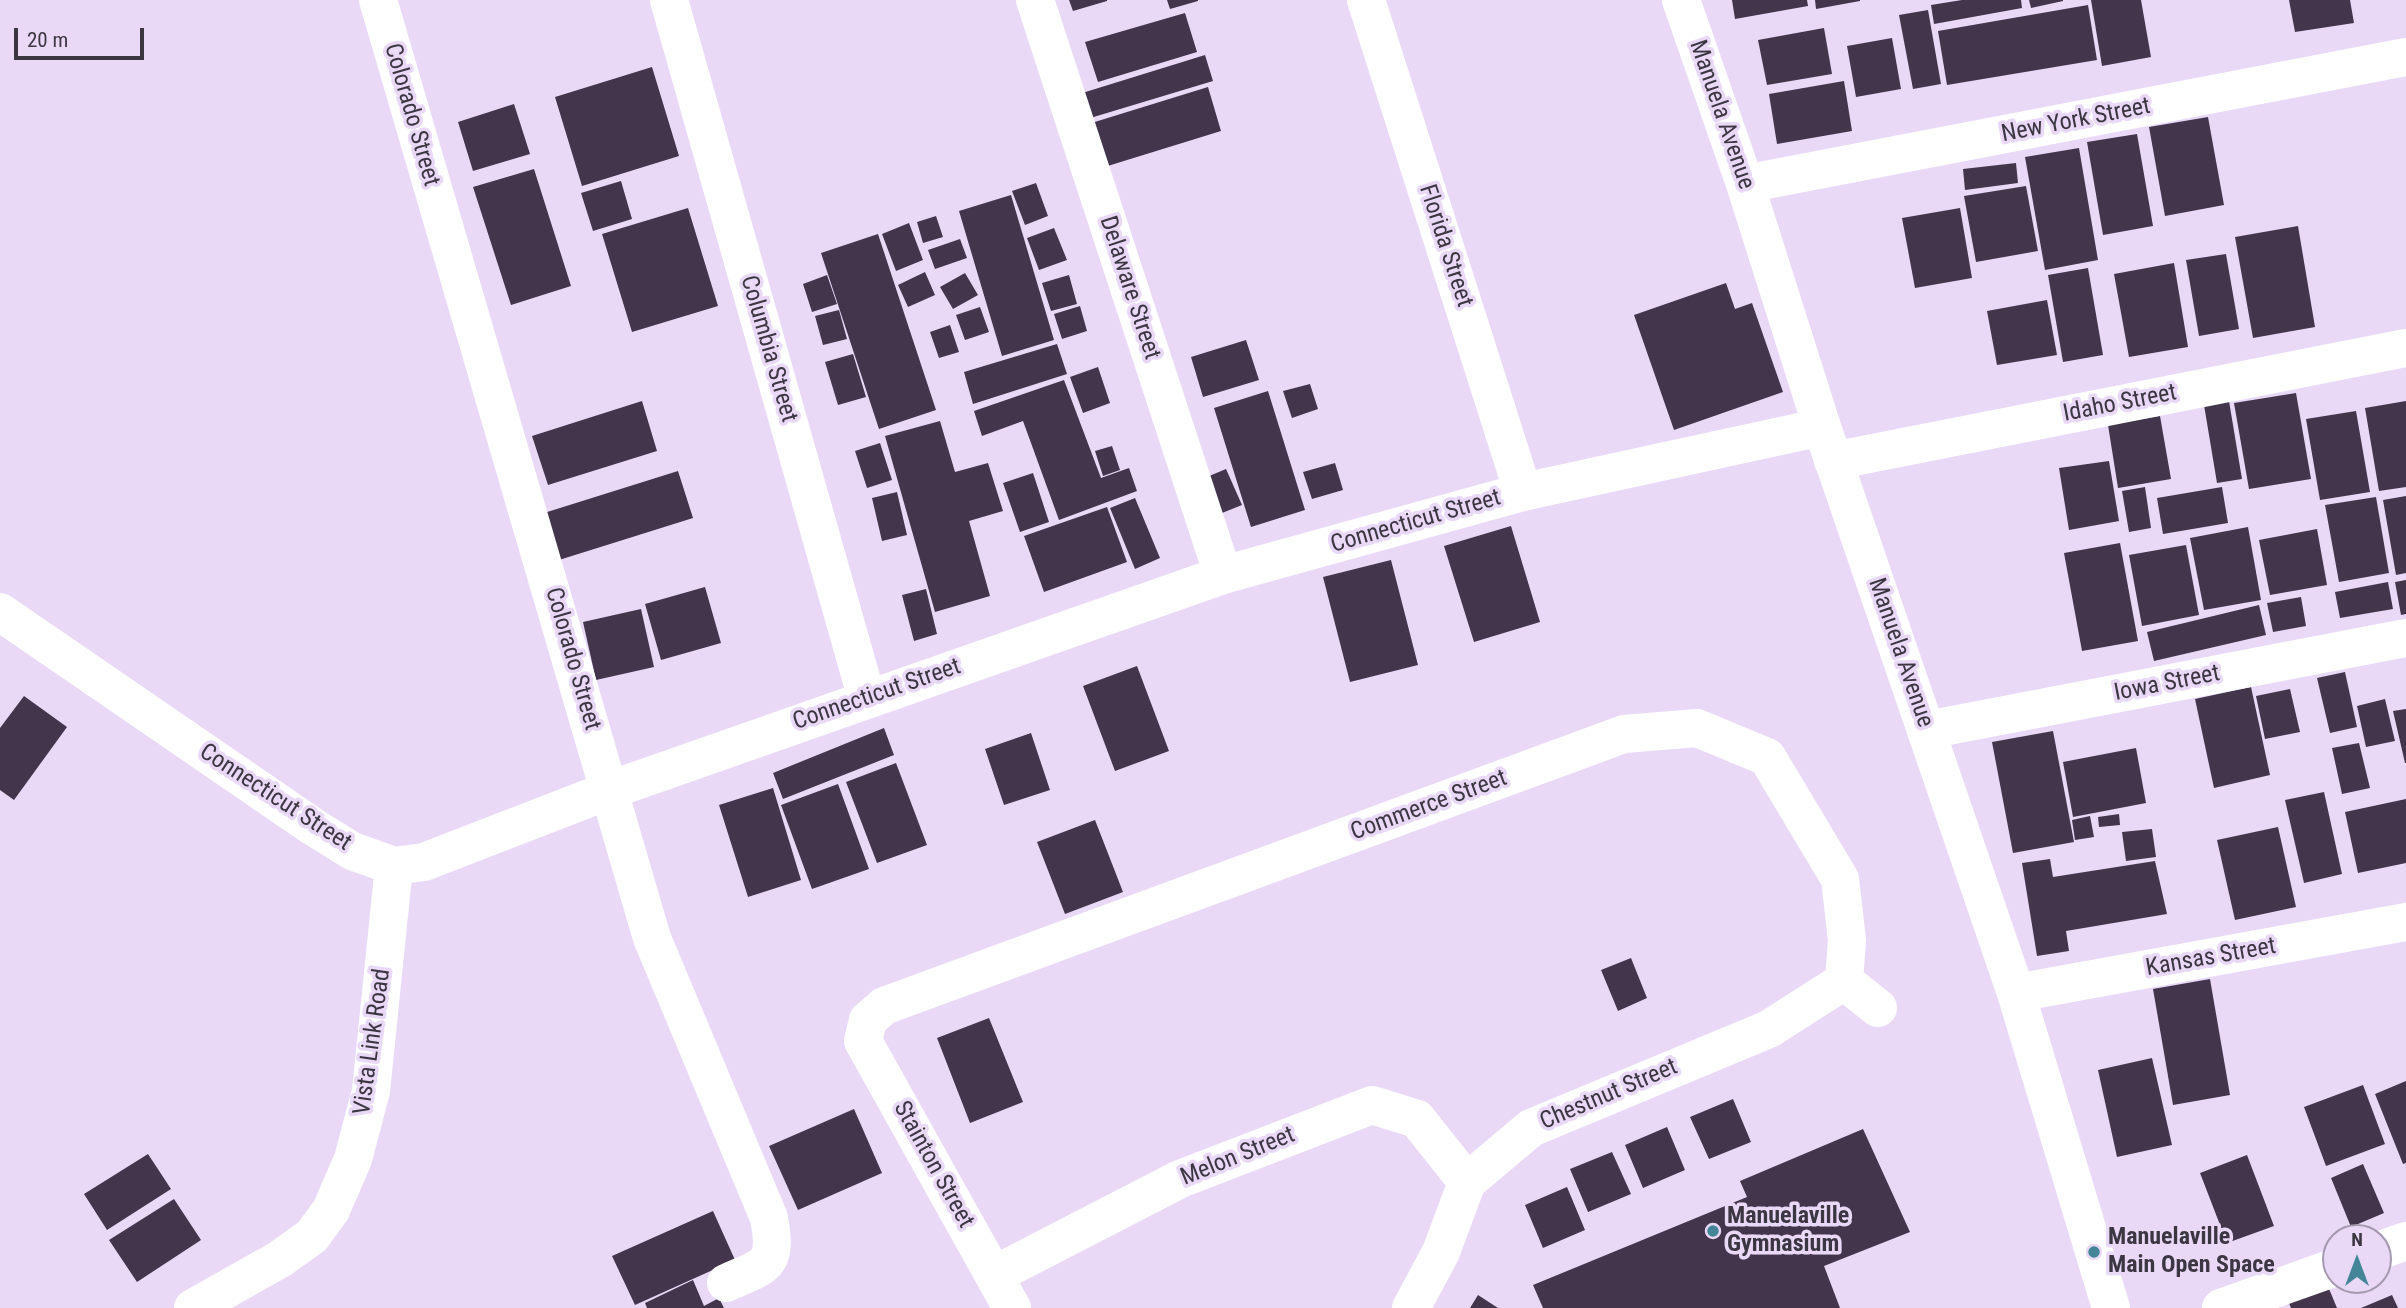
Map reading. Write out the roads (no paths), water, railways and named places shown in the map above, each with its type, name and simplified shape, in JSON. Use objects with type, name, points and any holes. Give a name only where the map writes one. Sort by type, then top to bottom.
[{"type":"street","name":"Colorado Street","points":[[377,0],[652,938],[769,1218],[773,1241],[766,1265],[726,1283]]},
{"type":"street","name":"Columbia Street","points":[[668,0],[866,698]]},
{"type":"street","name":"Delaware Street","points":[[1035,0],[1223,575]]},
{"type":"street","name":"Florida Street","points":[[1366,0],[1523,492]]},
{"type":"street","name":"Manuela Avenue","points":[[1681,0],[1745,184],[1827,444],[2016,993],[2111,1308]]},
{"type":"street","name":"New York Street","points":[[1745,184],[2406,57]]},
{"type":"street","name":"Idaho Street","points":[[1827,444],[2406,348]]},
{"type":"street","name":"Connecticut Street","points":[[0,612],[312,826],[352,851],[394,866],[424,862],[610,790],[866,698],[1223,575],[1523,492],[1827,444]]},
{"type":"street","name":"Iowa Street","points":[[1927,730],[2406,638]]},
{"type":"street","name":"Commerce Street","points":[[868,1020],[884,1006],[1624,734],[1696,728],[1767,757],[1840,879],[1847,940],[1844,981]]},
{"type":"street","name":"Vista Link Road","points":[[193,1308],[280,1259],[312,1236],[331,1210],[352,1159],[371,1091],[394,866]]},
{"type":"street","name":"Kansas Street","points":[[2016,993],[2406,922]]},
{"type":"street","points":[[1844,981],[1878,1008]]},
{"type":"street","name":"Chestnut Street","points":[[1411,1308],[1441,1252],[1467,1182],[1531,1128],[1769,1029],[1844,981]]},
{"type":"street","name":"Stainton Street","points":[[868,1020],[863,1041],[1012,1308]]},
{"type":"street","name":"Melon Street","points":[[994,1275],[1180,1179],[1372,1105],[1417,1119],[1467,1182]]},
{"type":"street","points":[[2221,1308],[2322,1272]]},
{"type":"place","name":"Manuelaville Gymnasium","points":[[1713,1231]]},
{"type":"place","name":"Manuelaville Main Open Space","points":[[2094,1252]]}]
